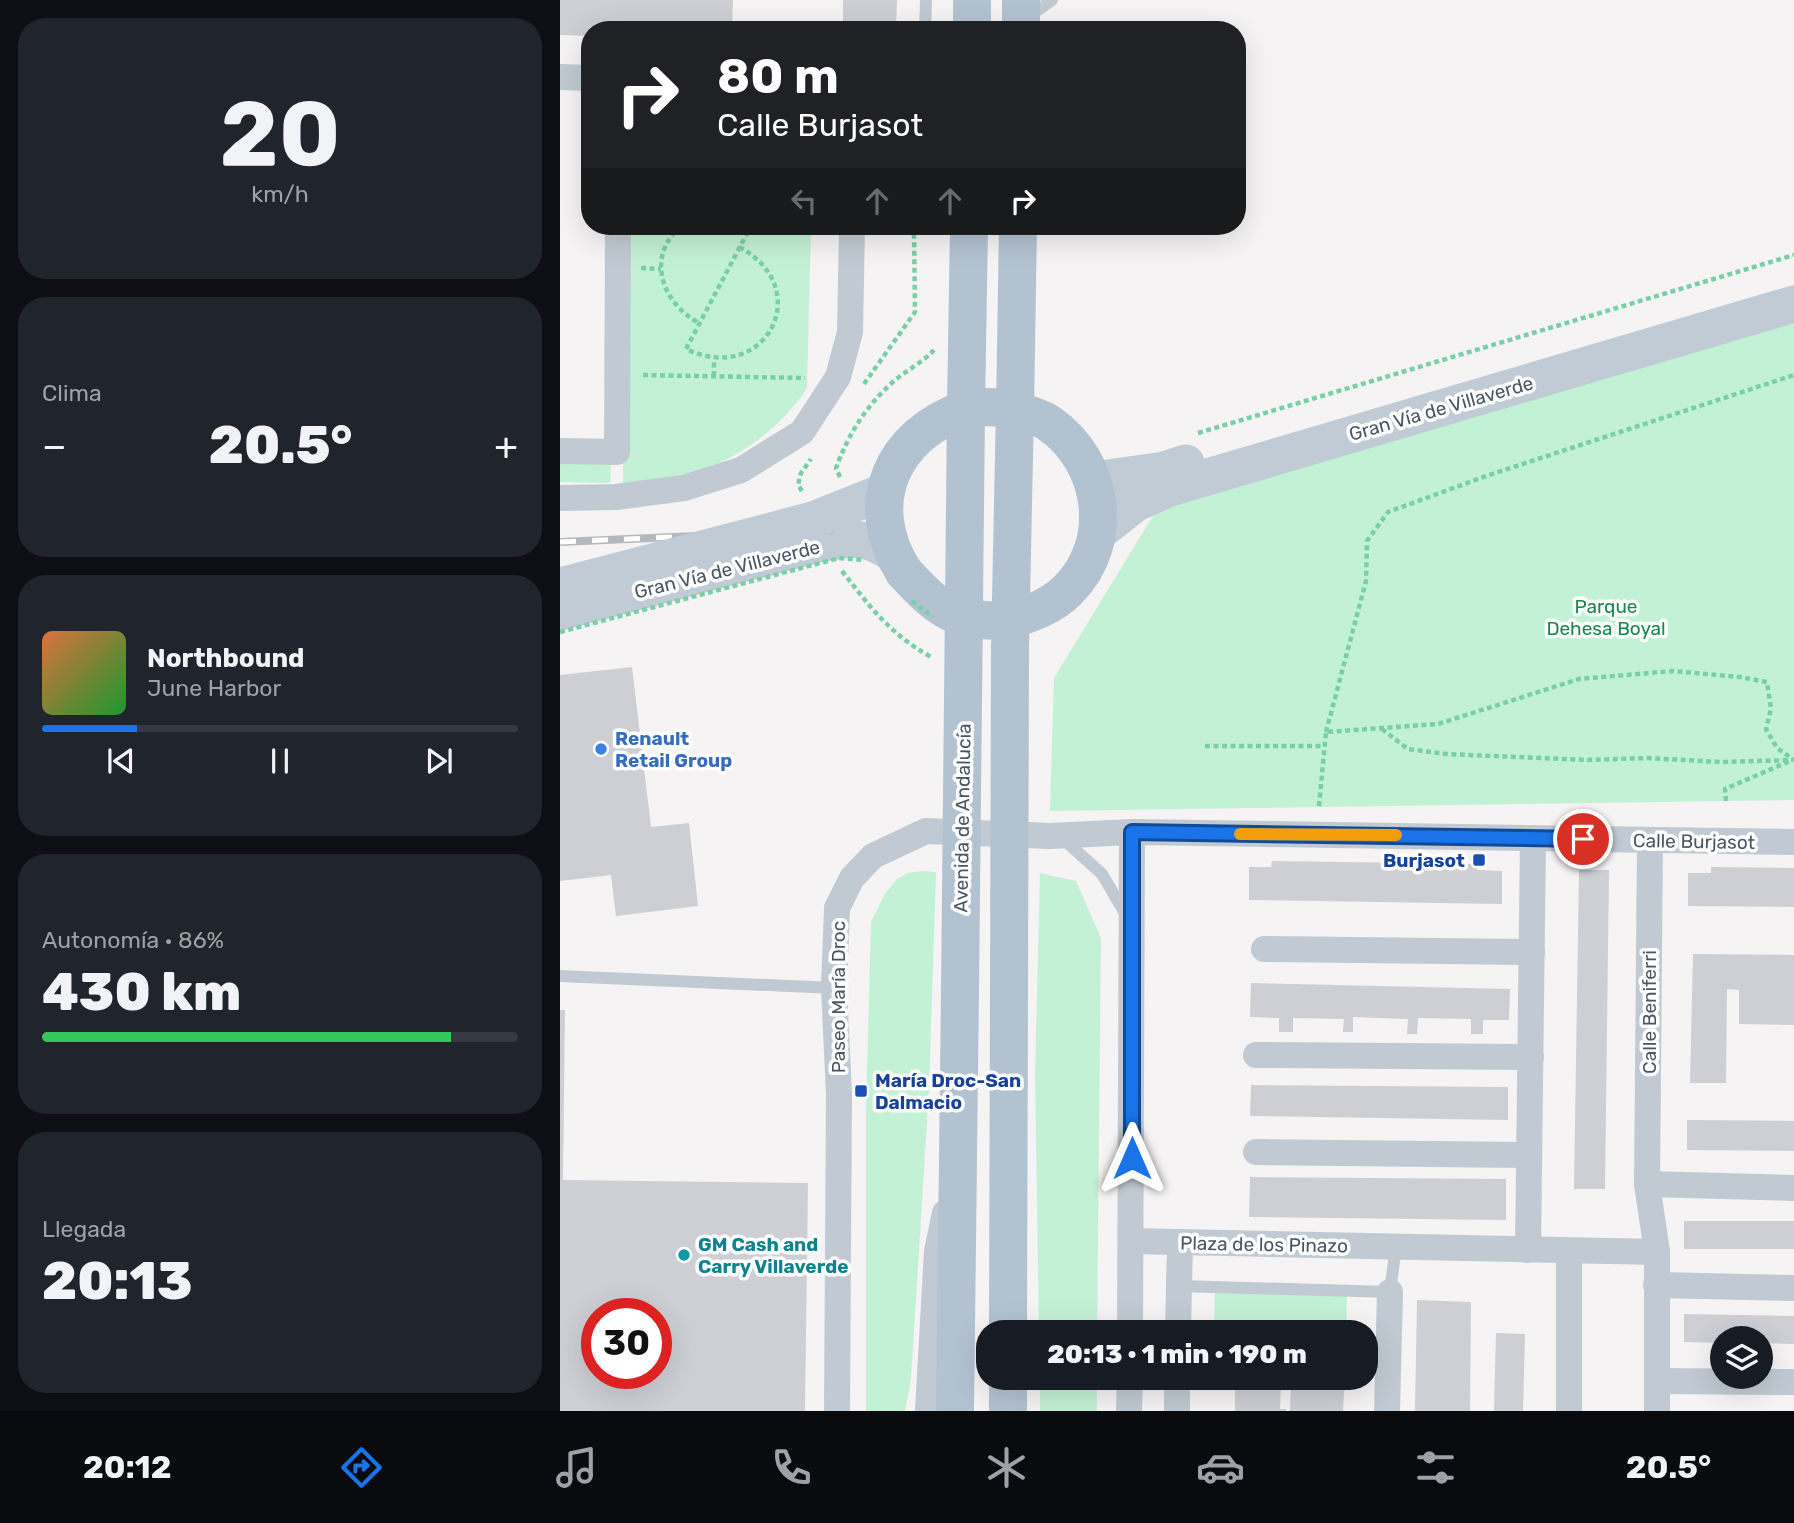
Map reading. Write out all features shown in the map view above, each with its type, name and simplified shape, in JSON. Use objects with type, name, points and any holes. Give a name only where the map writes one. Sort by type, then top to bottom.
[{"type":"main road","points":[[972,0],[972,21]]},
{"type":"main road","points":[[1021,0],[1021,21]]},
{"type":"main road","name":"Avenida de Andalucía","points":[[955,1411],[969,235]]},
{"type":"main road","points":[[1008,1320],[1011,620],[1018,235]]},
{"type":"main road","points":[[966,409],[1015,409],[1049,423],[1076,448],[1094,480],[1099,506],[1098,533],[1087,564],[1068,590],[1042,610],[1011,620],[987,622],[964,618],[947,612],[925,595],[904,572],[892,553],[883,520],[886,491],[898,460],[919,433],[948,415],[966,409]]},
{"type":"main road","points":[[1008,1390],[1008,1411]]},
{"type":"street","points":[[560,77],[581,78]]},
{"type":"street","points":[[616,496],[618,235]]},
{"type":"street","points":[[560,498],[616,496],[684,488],[741,470],[802,432],[838,377],[850,332],[852,235]]},
{"type":"street","name":"Gran Vía de Villaverde","points":[[1094,480],[1164,470],[1794,281]]},
{"type":"street","name":"Gran Vía de Villaverde","points":[[1098,533],[1136,503],[1170,488],[1794,304]]},
{"type":"street","points":[[560,451],[617,452]]},
{"type":"street","name":"Gran Vía de Villaverde","points":[[560,586],[813,520],[886,491]]},
{"type":"street","name":"Gran Vía de Villaverde","points":[[560,612],[818,544],[850,539],[872,541],[892,553]]},
{"type":"street","name":"Paseo María Droc","points":[[837,1411],[839,1094],[834,988],[837,908],[852,877],[873,856],[926,831],[1059,836],[1132,832]]},
{"type":"street","points":[[1130,1320],[1132,832]]},
{"type":"street","name":"Calle Burjasot","points":[[1132,832],[1794,842]]},
{"type":"street","points":[[1528,1251],[1533,838]]},
{"type":"street","name":"Calle Beniferri","points":[[1650,840],[1647,1184],[1657,1252],[1657,1411]]},
{"type":"street","points":[[1265,949],[1532,952]]},
{"type":"street","points":[[1256,1055],[1531,1057]]},
{"type":"street","points":[[1256,1152],[1529,1155]]},
{"type":"street","points":[[928,1411],[937,1251],[958,1153]]},
{"type":"street","points":[[1647,1184],[1794,1188]]},
{"type":"street","name":"Plaza de los Pinazo","points":[[1132,1241],[1657,1252]]},
{"type":"street","points":[[1178,1320],[1180,1242]]},
{"type":"street","points":[[1569,1251],[1569,1411]]},
{"type":"street","points":[[1656,1286],[1794,1287]]},
{"type":"street","points":[[1387,1411],[1390,1292]]},
{"type":"street","points":[[1657,1381],[1794,1382]]},
{"type":"street","points":[[1129,1411],[1130,1390]]},
{"type":"street","points":[[1177,1390],[1177,1411]]},
{"type":"lane","points":[[925,21],[926,0]]},
{"type":"lane","points":[[1023,21],[1052,0]]},
{"type":"lane","points":[[1059,836],[1102,874],[1131,924]]},
{"type":"lane","points":[[560,976],[834,988]]},
{"type":"lane","points":[[1179,1286],[1390,1292],[1396,1246]]},
{"type":"path","points":[[672,235],[664,249],[661,269],[664,288],[674,305],[699,323]]},
{"type":"path","points":[[739,247],[754,255],[766,267],[775,283],[778,300],[776,318],[767,336],[752,350],[734,357],[714,359],[686,349],[699,323],[739,247],[746,235]]},
{"type":"path","points":[[1185,437],[1794,256]]},
{"type":"path","points":[[839,473],[836,468],[846,441],[863,412],[895,381],[933,351],[936,340]]},
{"type":"path","points":[[714,359],[714,376]]},
{"type":"path","points":[[617,375],[812,378]]},
{"type":"path","points":[[1319,806],[1325,732],[1366,581],[1367,541],[1388,512],[1489,475],[1794,375]]},
{"type":"path","points":[[842,570],[880,620],[931,657]]},
{"type":"path","points":[[1325,732],[1438,724],[1580,679],[1674,671],[1768,682],[1771,709],[1766,729],[1777,748],[1794,760]]},
{"type":"path","points":[[1380,728],[1409,749],[1446,754],[1588,760],[1794,760]]},
{"type":"path","points":[[1205,746],[1324,746]]},
{"type":"path","points":[[1726,801],[1725,789],[1794,760]]},
{"type":"green space","points":[[624,235],[811,235],[807,388],[797,402],[759,439],[714,466],[680,477],[623,484]]},
{"type":"green space","name":"Parque Dehesa Boyal","points":[[1794,309],[1794,800],[1050,811],[1054,678],[1170,488]]},
{"type":"green space","points":[[560,457],[611,458],[610,483],[560,482]]},
{"type":"green space","points":[[936,872],[929,1089],[911,1379],[905,1411],[866,1411],[866,1109],[871,922],[885,894],[897,879],[908,873]]},
{"type":"green space","points":[[1040,873],[1076,881],[1101,938],[1097,1320],[1039,1320],[1035,1074]]},
{"type":"green space","points":[[1215,1286],[1347,1291],[1346,1320],[1214,1320]]},
{"type":"green space","points":[[1040,1390],[1097,1390],[1097,1411],[1040,1411]]},
{"type":"building","points":[[560,0],[733,0],[732,21],[581,21],[581,36],[560,35]]},
{"type":"building","points":[[843,0],[897,0],[896,21],[843,21]]},
{"type":"building","name":"Renault Retail Group","points":[[632,667],[651,827],[689,823],[698,906],[616,916],[611,875],[560,881],[560,675]]},
{"type":"building","points":[[1272,861],[1477,864],[1477,870],[1502,871],[1502,904],[1249,900],[1249,867],[1271,867]]},
{"type":"building","points":[[1711,867],[1794,868],[1794,907],[1688,906],[1688,873],[1711,873]]},
{"type":"building","points":[[1579,870],[1609,870],[1605,1189],[1574,1189]]},
{"type":"building","points":[[1693,954],[1794,955],[1794,1025],[1739,1024],[1739,990],[1727,989],[1726,1083],[1690,1083]]},
{"type":"building","points":[[1251,983],[1510,989],[1509,1020],[1483,1020],[1483,1034],[1471,1034],[1471,1019],[1418,1018],[1417,1034],[1407,1034],[1408,1019],[1353,1017],[1353,1032],[1343,1032],[1344,1019],[1293,1018],[1293,1032],[1279,1032],[1279,1018],[1250,1017]]},
{"type":"building","name":"GM Cash and Carry Villaverde","points":[[560,1010],[565,1010],[563,1180],[808,1183],[805,1411],[560,1411]]},
{"type":"building","points":[[1251,1085],[1508,1087],[1508,1120],[1250,1116]]},
{"type":"building","points":[[1687,1120],[1794,1121],[1794,1151],[1687,1150]]},
{"type":"building","points":[[1250,1177],[1506,1179],[1506,1220],[1249,1217]]},
{"type":"building","points":[[1684,1221],[1794,1221],[1794,1249],[1684,1249]]},
{"type":"building","points":[[1417,1300],[1471,1302],[1470,1411],[1415,1411]]},
{"type":"building","points":[[1684,1314],[1794,1316],[1794,1344],[1773,1343],[1773,1326],[1710,1326],[1710,1343],[1684,1342]]},
{"type":"building","points":[[1496,1333],[1525,1334],[1523,1411],[1494,1411]]},
{"type":"building","points":[[1235,1390],[1281,1390],[1280,1409],[1286,1409],[1286,1411],[1235,1411]]},
{"type":"building","points":[[1291,1390],[1344,1390],[1343,1411],[1290,1411]]},
{"type":"railway","points":[[560,542],[830,530]]},
{"type":"slow traffic","points":[[1240,834],[1396,835]]},
{"type":"place","name":"Renault Retail Group","points":[[601,749]]},
{"type":"place","name":"Burjasot","points":[[1479,860]]},
{"type":"place","name":"María Droc-San Dalmacio","points":[[861,1091]]},
{"type":"place","name":"GM Cash and Carry Villaverde","points":[[684,1255]]},
{"type":"route","points":[[1132,1158],[1132,832],[1583,839]]}]
